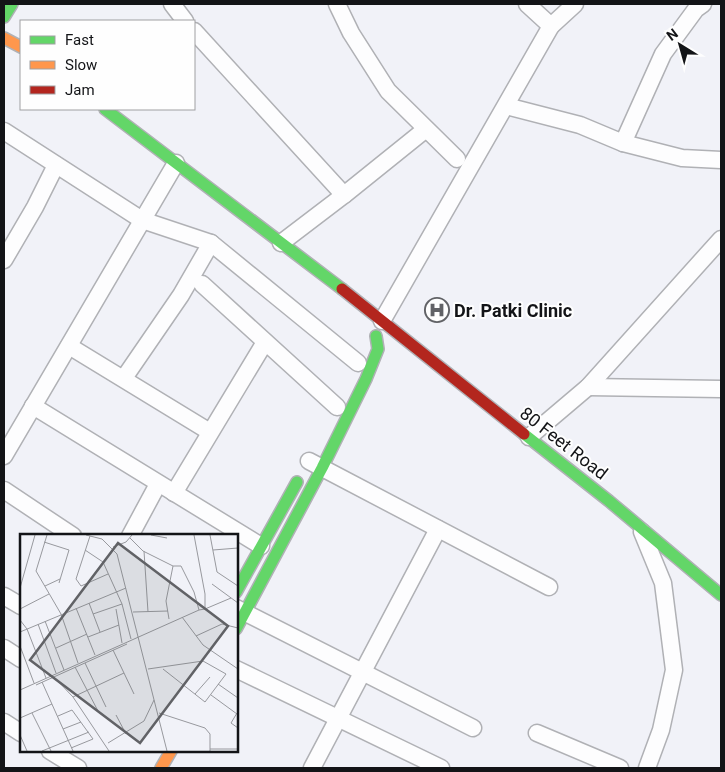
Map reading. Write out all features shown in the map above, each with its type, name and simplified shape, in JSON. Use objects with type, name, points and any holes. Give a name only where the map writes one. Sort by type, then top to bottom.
[{"type":"main road","points":[[4,17],[12,4]]},
{"type":"main road","points":[[4,38],[20,46]]},
{"type":"main road","name":"80 Feet Road","points":[[106,110],[281,243],[379,328],[529,437],[717,587]]},
{"type":"main road","points":[[360,360],[379,328]]},
{"type":"main road","points":[[238,588],[261,546],[366,379],[378,349],[379,328]]},
{"type":"main road","points":[[241,610],[315,461]]},
{"type":"main road","points":[[162,768],[170,752]]},
{"type":"street","points":[[172,4],[184,20]]},
{"type":"street","points":[[337,4],[351,34],[388,91],[457,159]]},
{"type":"street","points":[[527,4],[551,26]]},
{"type":"street","points":[[379,328],[551,26],[575,4]]},
{"type":"street","points":[[623,143],[663,54],[696,9],[703,4]]},
{"type":"street","points":[[195,32],[344,195]]},
{"type":"street","points":[[506,106],[580,125],[623,143],[682,158],[721,160]]},
{"type":"street","points":[[281,243],[426,129]]},
{"type":"street","points":[[4,131],[142,220],[211,243],[360,360]]},
{"type":"street","points":[[4,456],[176,163]]},
{"type":"street","points":[[4,260],[56,165]]},
{"type":"street","points":[[529,437],[588,387],[721,239]]},
{"type":"street","points":[[124,378],[181,295],[211,243]]},
{"type":"street","points":[[202,284],[337,407]]},
{"type":"street","points":[[174,493],[265,342]]},
{"type":"street","points":[[69,346],[210,432]]},
{"type":"street","points":[[588,387],[721,389]]},
{"type":"street","points":[[33,406],[261,546]]},
{"type":"street","points":[[315,461],[438,529],[549,586]]},
{"type":"street","points":[[131,534],[158,484]]},
{"type":"street","points":[[4,490],[70,534]]},
{"type":"street","points":[[641,527],[663,583],[674,670],[661,730],[647,768]]},
{"type":"street","points":[[312,768],[438,529]]},
{"type":"street","points":[[4,596],[20,605]]},
{"type":"street","points":[[241,610],[362,673],[474,728]]},
{"type":"street","points":[[4,648],[20,658]]},
{"type":"street","points":[[238,670],[441,768]]},
{"type":"street","points":[[4,722],[20,732]]},
{"type":"street","points":[[537,733],[620,768]]},
{"type":"street","points":[[52,752],[78,768]]},
{"type":"street","points":[[145,766],[167,768]]},
{"type":"traffic: fast","points":[[4,17],[12,4]]},
{"type":"traffic: fast","points":[[106,110],[342,289]]},
{"type":"traffic: fast","points":[[238,625],[322,468],[366,379],[378,349],[376,336]]},
{"type":"traffic: fast","points":[[524,434],[609,501],[721,595]]},
{"type":"traffic: fast","points":[[238,588],[297,482]]},
{"type":"traffic: slow","points":[[4,38],[20,46]]},
{"type":"traffic: slow","points":[[161,768],[170,752]]},
{"type":"traffic: jam","points":[[342,289],[524,434]]},
{"type":"place","name":"Dr. Patki Clinic","points":[[437,310]]}]
